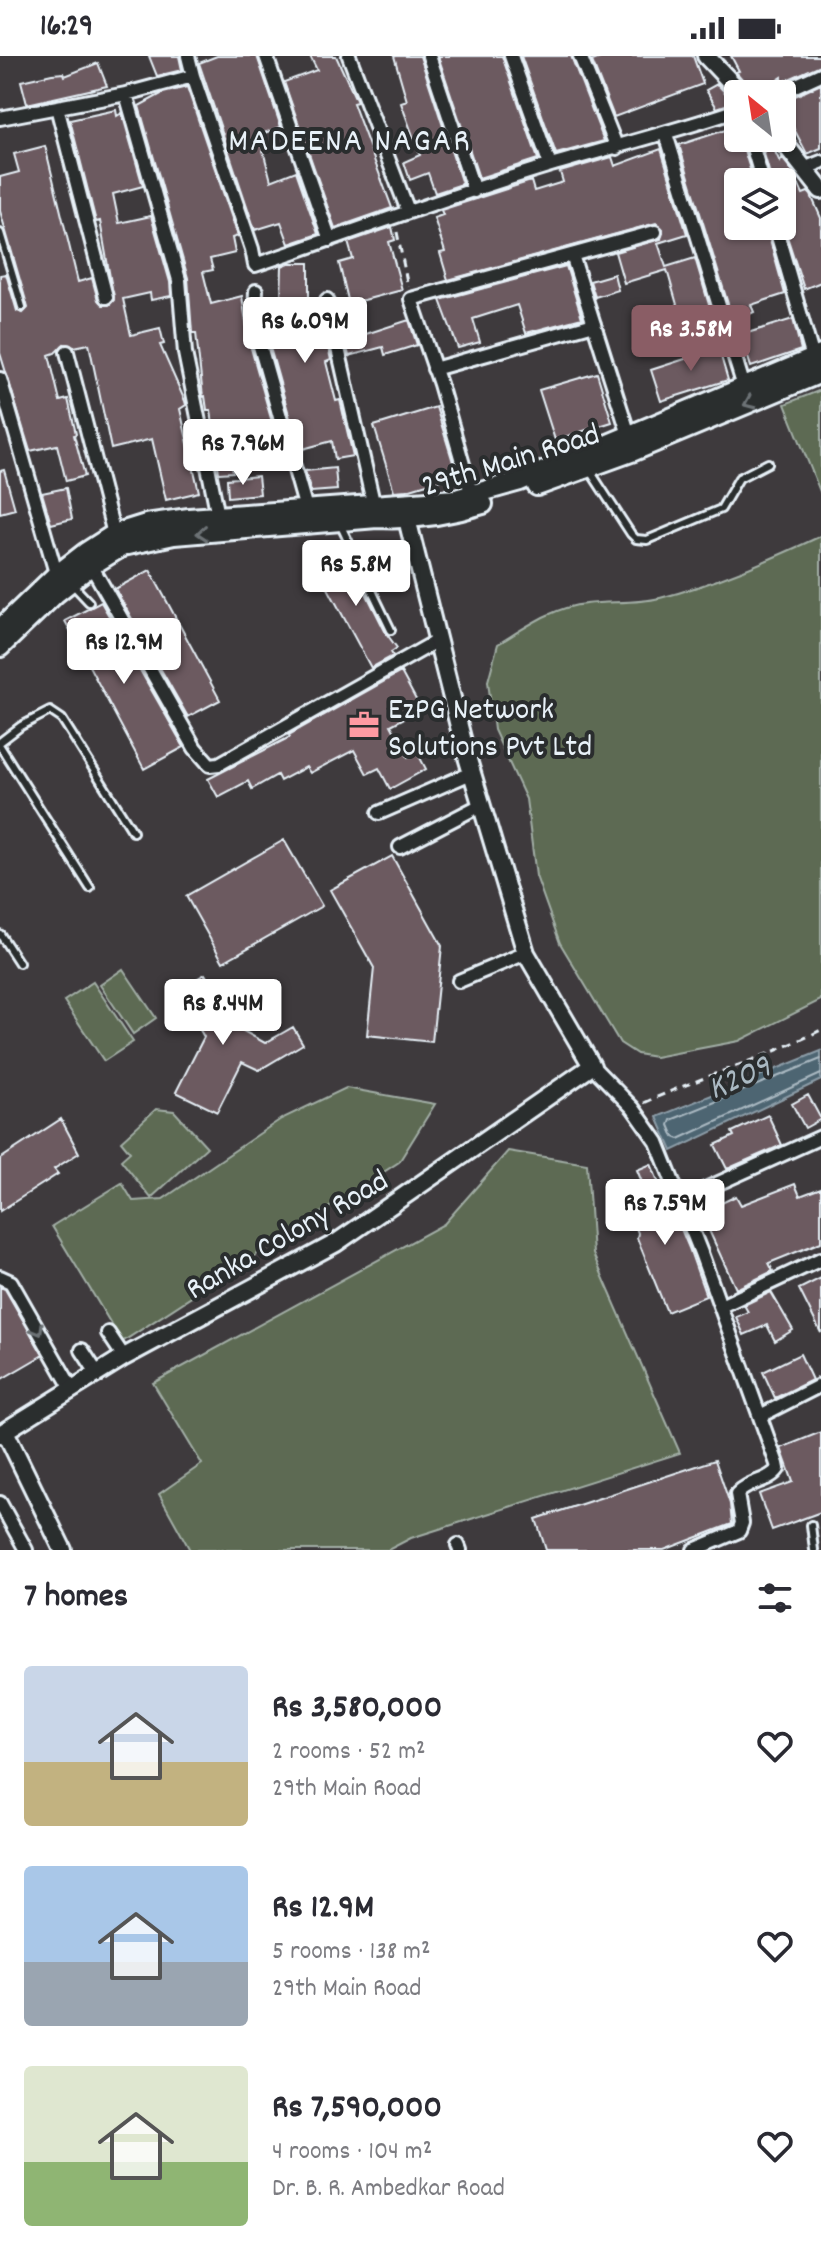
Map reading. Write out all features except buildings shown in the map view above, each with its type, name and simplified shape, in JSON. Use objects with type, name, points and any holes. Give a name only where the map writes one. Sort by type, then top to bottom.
[{"type":"main road","name":"29th Main Road","points":[[405,512],[520,481],[744,387],[818,362]]},
{"type":"main road","name":"29th Main Road","points":[[0,647],[114,534],[146,524],[306,509],[460,511],[588,468],[818,362]]},
{"type":"main road","name":"29th Main Road","points":[[88,560],[148,539],[339,521],[375,511]]},
{"type":"main road","name":"29th Main Road","points":[[0,629],[63,582]]},
{"type":"street","points":[[188,56],[255,265],[550,165],[666,134],[724,115]]},
{"type":"street","points":[[266,56],[330,240]]},
{"type":"street","points":[[349,56],[408,211]]},
{"type":"street","points":[[429,56],[474,191]]},
{"type":"street","points":[[511,56],[550,165]]},
{"type":"street","points":[[580,56],[617,148]]},
{"type":"street","points":[[706,56],[729,80]]},
{"type":"street","points":[[796,85],[821,74]]},
{"type":"street","points":[[0,118],[126,94],[193,76]]},
{"type":"street","points":[[126,94],[179,280],[185,353],[218,516]]},
{"type":"street","points":[[57,107],[106,297]]},
{"type":"street","points":[[666,134],[744,387]]},
{"type":"street","points":[[796,151],[814,165],[821,190]]},
{"type":"street","points":[[472,496],[411,299],[655,232]]},
{"type":"street","points":[[779,240],[818,362]]},
{"type":"street","points":[[572,255],[629,435]]},
{"type":"street","points":[[256,291],[258,339],[306,509]]},
{"type":"street","points":[[327,300],[375,511]]},
{"type":"street","points":[[434,369],[594,324]]},
{"type":"street","points":[[67,352],[114,534]]},
{"type":"street","points":[[0,379],[63,582]]},
{"type":"street","points":[[405,512],[471,773],[526,953],[592,1066],[633,1108],[657,1142],[721,1306],[777,1464],[777,1472],[745,1486],[737,1494],[742,1523],[739,1531],[694,1550]]},
{"type":"street","points":[[88,560],[195,748],[210,765],[219,764],[437,641]]},
{"type":"street","points":[[379,813],[471,773]]},
{"type":"street","points":[[400,847],[481,805]]},
{"type":"street","points":[[459,981],[526,953]]},
{"type":"street","name":"Ranka Colony Road","points":[[2,1432],[124,1357],[336,1243],[592,1066]]},
{"type":"street","points":[[681,1200],[821,1137]]},
{"type":"street","points":[[721,1306],[821,1259]]},
{"type":"street","points":[[0,1277],[11,1282],[72,1389]]},
{"type":"street","points":[[108,1333],[124,1357]]},
{"type":"street","points":[[82,1350],[97,1373]]},
{"type":"street","points":[[760,1416],[821,1385]]},
{"type":"street","points":[[2,1432],[63,1550]]},
{"type":"street","points":[[0,1503],[26,1550]]},
{"type":"lane","points":[[0,233],[22,307]]},
{"type":"lane","points":[[588,468],[631,534],[636,539],[647,540],[721,509],[739,478],[768,463]]},
{"type":"lane","points":[[339,521],[391,630]]},
{"type":"lane","points":[[63,582],[89,602]]},
{"type":"lane","points":[[90,888],[0,744],[21,726],[50,711],[62,719],[133,832]]},
{"type":"lane","points":[[0,934],[19,963]]},
{"type":"lane","points":[[811,1525],[814,1550]]},
{"type":"path","points":[[394,216],[411,299]]},
{"type":"path","points":[[633,1108],[821,1030]]},
{"type":"green space","points":[[821,390],[821,494],[785,404]]},
{"type":"green space","points":[[821,536],[821,1000],[739,1041],[655,1057],[637,1054],[620,1043],[560,943],[536,876],[526,799],[494,730],[488,681],[498,644],[562,609],[586,604],[651,600],[681,592],[742,571]]},
{"type":"green space","points":[[123,969],[156,1018],[133,1034],[100,985]]},
{"type":"green space","points":[[93,982],[133,1042],[104,1061],[64,1001]]},
{"type":"green space","points":[[346,1088],[435,1104],[399,1162],[122,1342],[52,1226],[122,1183],[133,1201],[163,1199],[281,1119]]},
{"type":"green space","points":[[156,1109],[174,1111],[207,1147],[151,1198],[121,1160],[130,1152],[121,1141]]},
{"type":"green space","points":[[508,1151],[587,1164],[593,1254],[680,1453],[411,1538],[388,1550],[190,1550],[159,1494],[202,1464],[153,1383],[444,1224]]},
{"type":"water","points":[[821,1051],[821,1080],[672,1151],[657,1117]]},
{"type":"place","name":"EzPG Network Solutions Pvt Ltd","points":[[364,725]]},
{"type":"district","name":"MADEENA NAGAR","points":[[350,138]]},
{"type":"water label","name":"K209","points":[[738,1075]]}]
